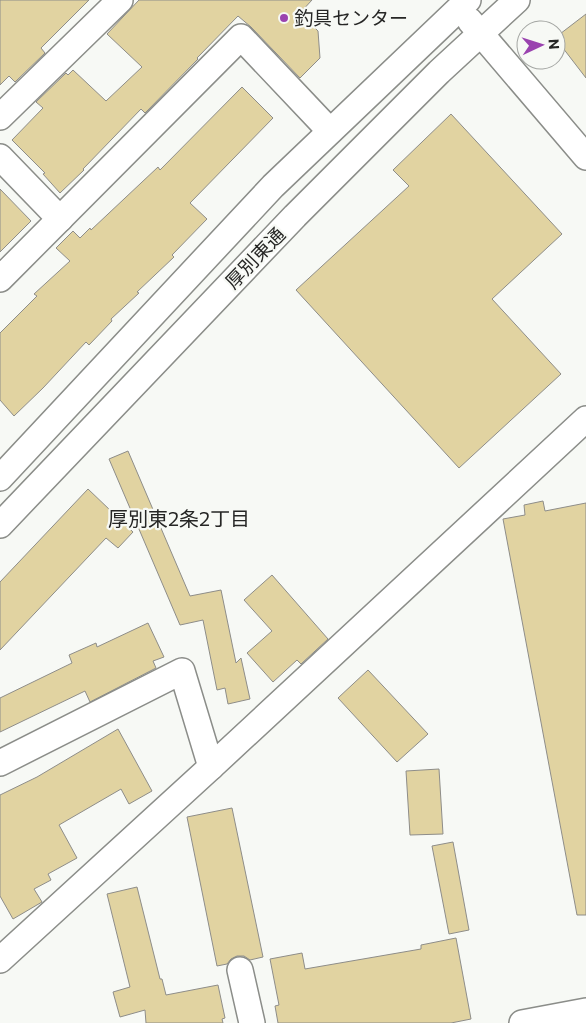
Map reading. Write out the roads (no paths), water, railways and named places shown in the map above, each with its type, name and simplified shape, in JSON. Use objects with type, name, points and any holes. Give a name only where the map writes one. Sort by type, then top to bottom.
[{"type":"street","points":[[0,117],[120,0]]},
{"type":"street","name":"厚別東通","points":[[0,525],[295,216],[439,72],[517,0]]},
{"type":"street","points":[[457,2],[481,34],[586,157]]},
{"type":"street","name":"厚別東通","points":[[0,478],[273,186],[457,2]]},
{"type":"street","points":[[0,279],[241,37],[330,131]]},
{"type":"street","points":[[0,157],[60,219]]},
{"type":"street","points":[[0,960],[586,420]]},
{"type":"street","points":[[0,762],[182,671],[211,767]]},
{"type":"street","points":[[240,970],[252,1023]]},
{"type":"street","points":[[522,1023],[586,1011]]},
{"type":"place","name":"釣具センター","points":[[284,18]]},
{"type":"district","name":"厚別東2条2丁目","points":[[179,519]]}]
